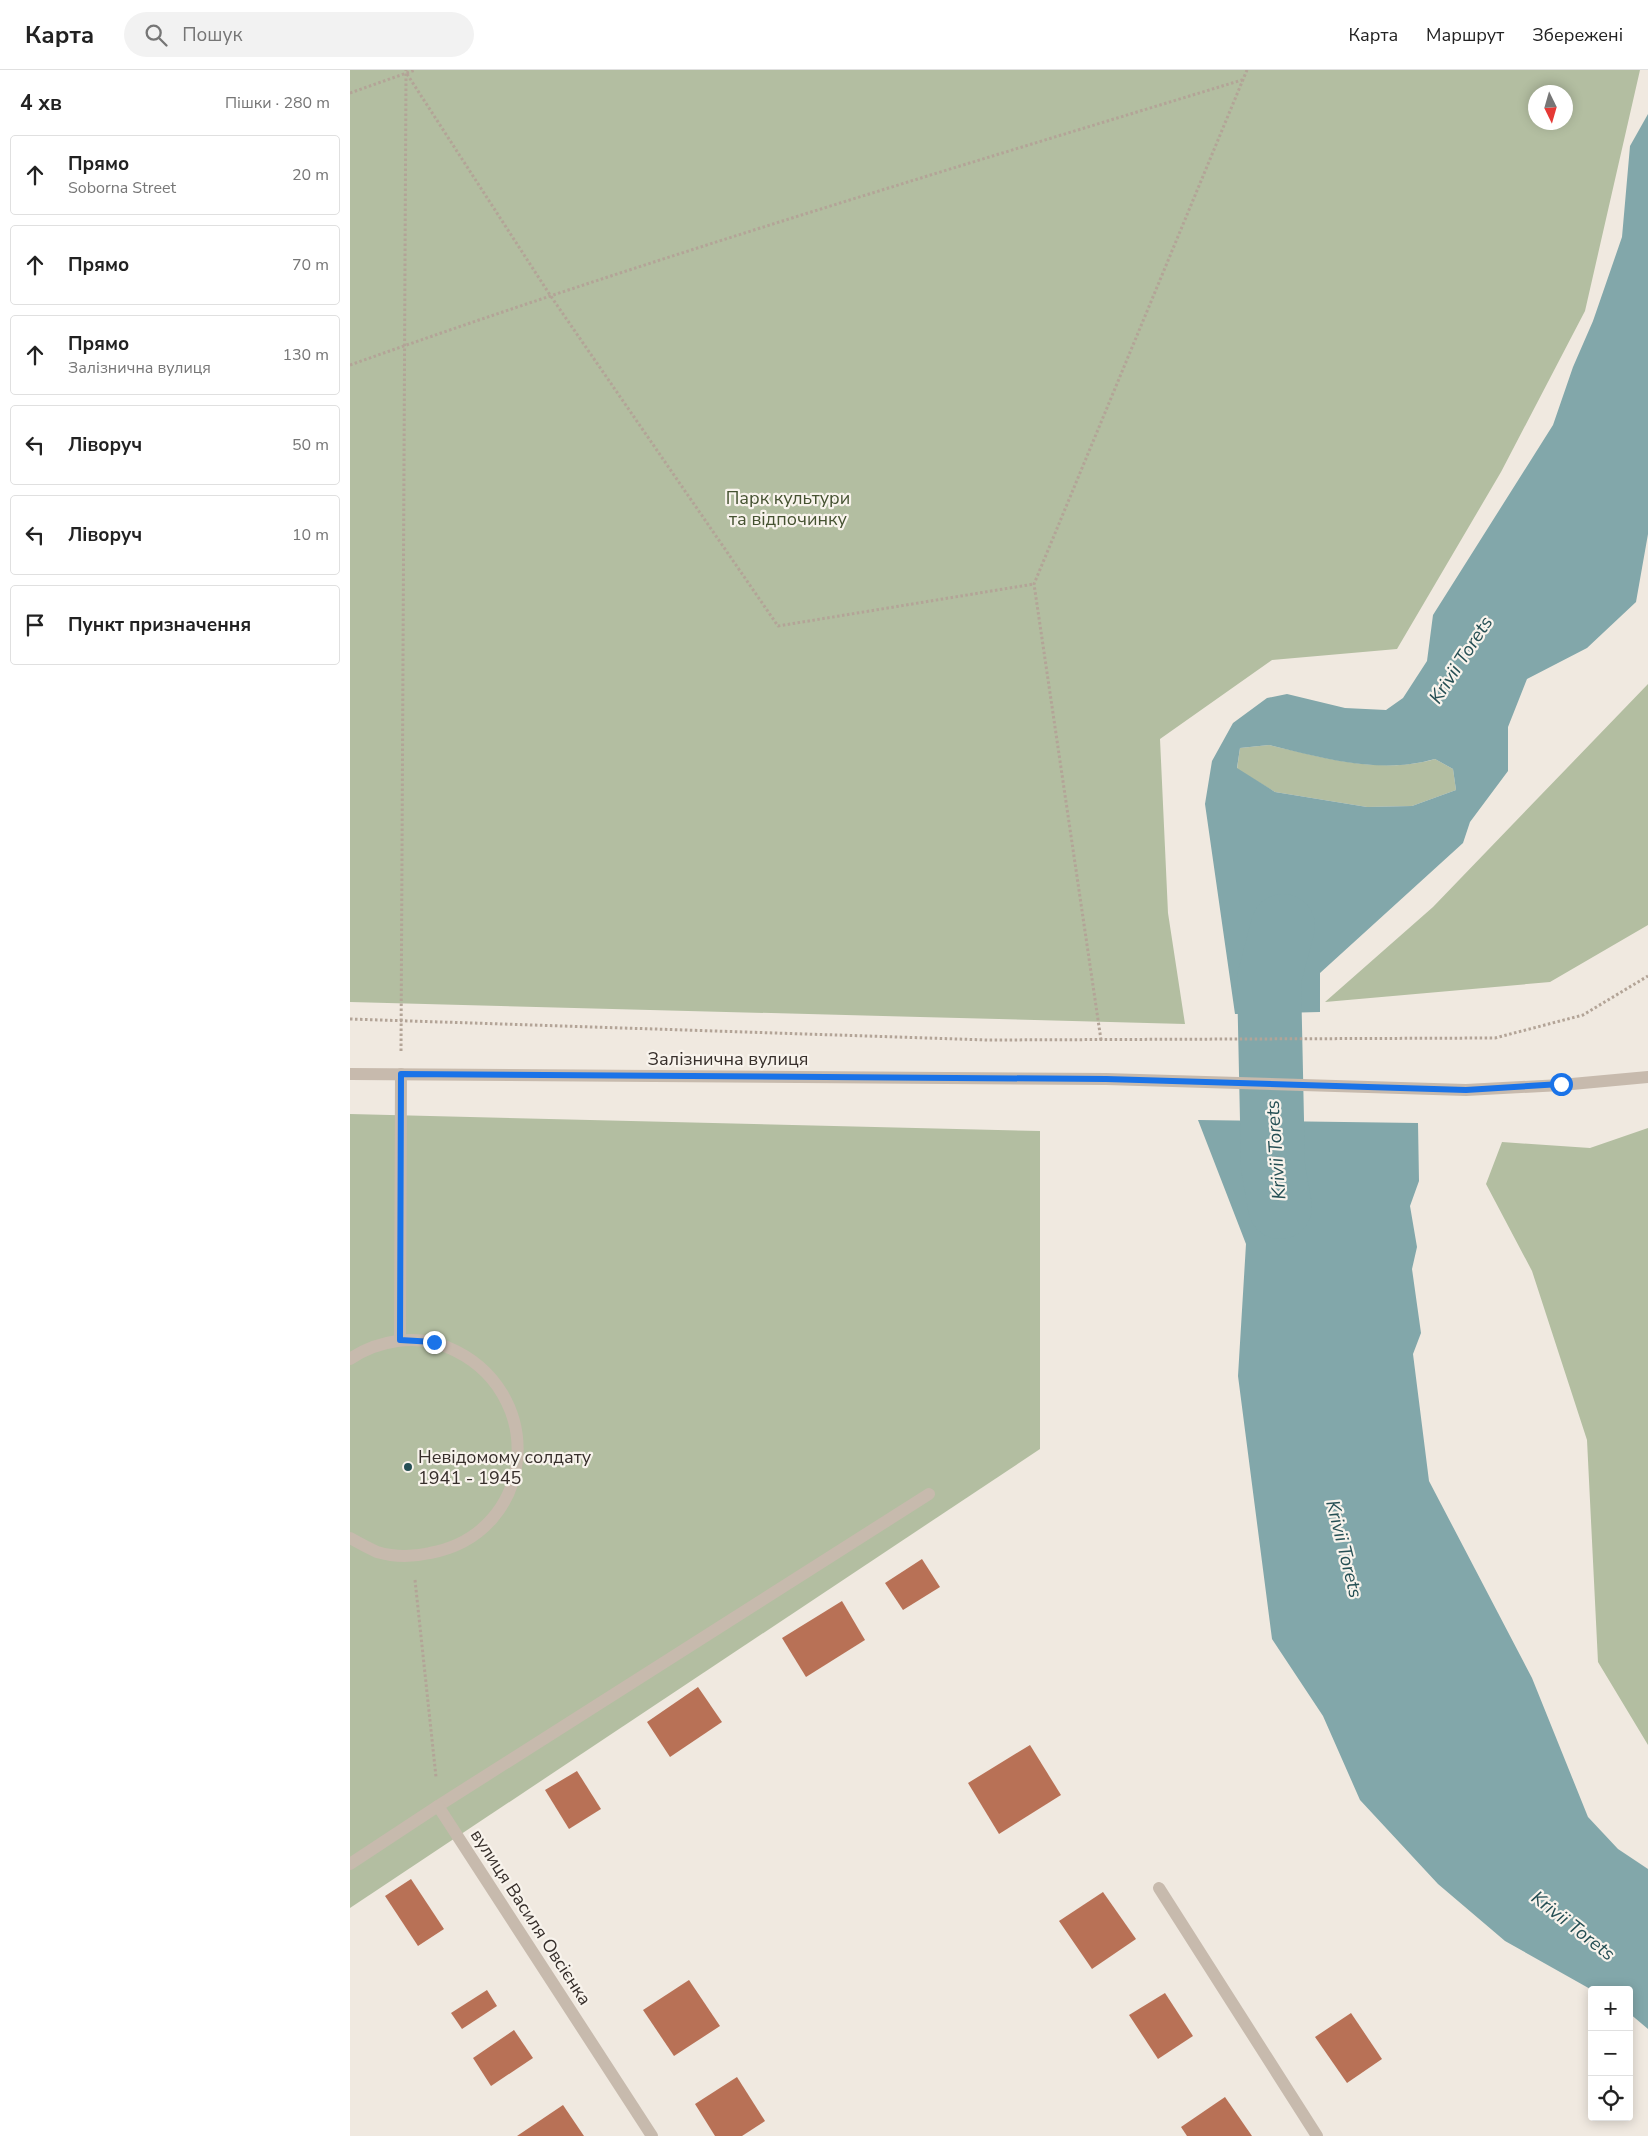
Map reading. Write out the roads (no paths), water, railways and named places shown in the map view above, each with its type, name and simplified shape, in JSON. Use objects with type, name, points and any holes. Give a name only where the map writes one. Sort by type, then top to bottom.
[{"type":"street","name":"Залізнична вулиця","points":[[350,1074],[1106,1079],[1466,1090],[1648,1077]]},
{"type":"street","points":[[400,1340],[401,1074]]},
{"type":"street","points":[[350,1359],[364,1350],[400,1340],[434,1342],[467,1355],[493,1378],[511,1408],[518,1442],[515,1476],[501,1508],[470,1538],[447,1550],[413,1557],[378,1552],[350,1538]]},
{"type":"street","points":[[350,1864],[929,1494]]},
{"type":"street","name":"вулиця Василя Овсієнка","points":[[438,1806],[652,2136]]},
{"type":"street","points":[[1159,1888],[1317,2136]]},
{"type":"water","points":[[1648,114],[1648,534],[1636,602],[1587,648],[1527,679],[1508,727],[1508,771],[1470,822],[1463,843],[1320,973],[1320,1012],[1235,1014],[1205,804],[1212,761],[1233,723],[1267,698],[1287,694],[1345,708],[1386,710],[1403,698],[1427,661],[1433,615],[1553,425],[1573,367],[1593,321],[1622,237],[1630,146]],"holes":[[[1269,745],[1331,759],[1373,765],[1414,764],[1435,759],[1453,769],[1456,790],[1412,806],[1367,807],[1275,792],[1237,768],[1240,748]]]},
{"type":"water","points":[[1198,1120],[1418,1123],[1419,1181],[1410,1206],[1417,1247],[1412,1269],[1421,1333],[1413,1354],[1429,1481],[1532,1678],[1588,1817],[1618,1849],[1648,1869],[1648,2029],[1633,2016],[1633,1986],[1588,1986],[1588,1988],[1505,1941],[1438,1884],[1360,1800],[1323,1716],[1272,1639],[1238,1376],[1246,1244]]},
{"type":"waterway","name":"Krivii Torets","points":[[1280,1207],[1273,1167],[1269,979],[1283,926]]},
{"type":"place","name":"Невідомому солдату 1941 - 1945","points":[[408,1467]]},
{"type":"park label","name":"Парк культури та відпочинку","points":[[788,508]]}]
